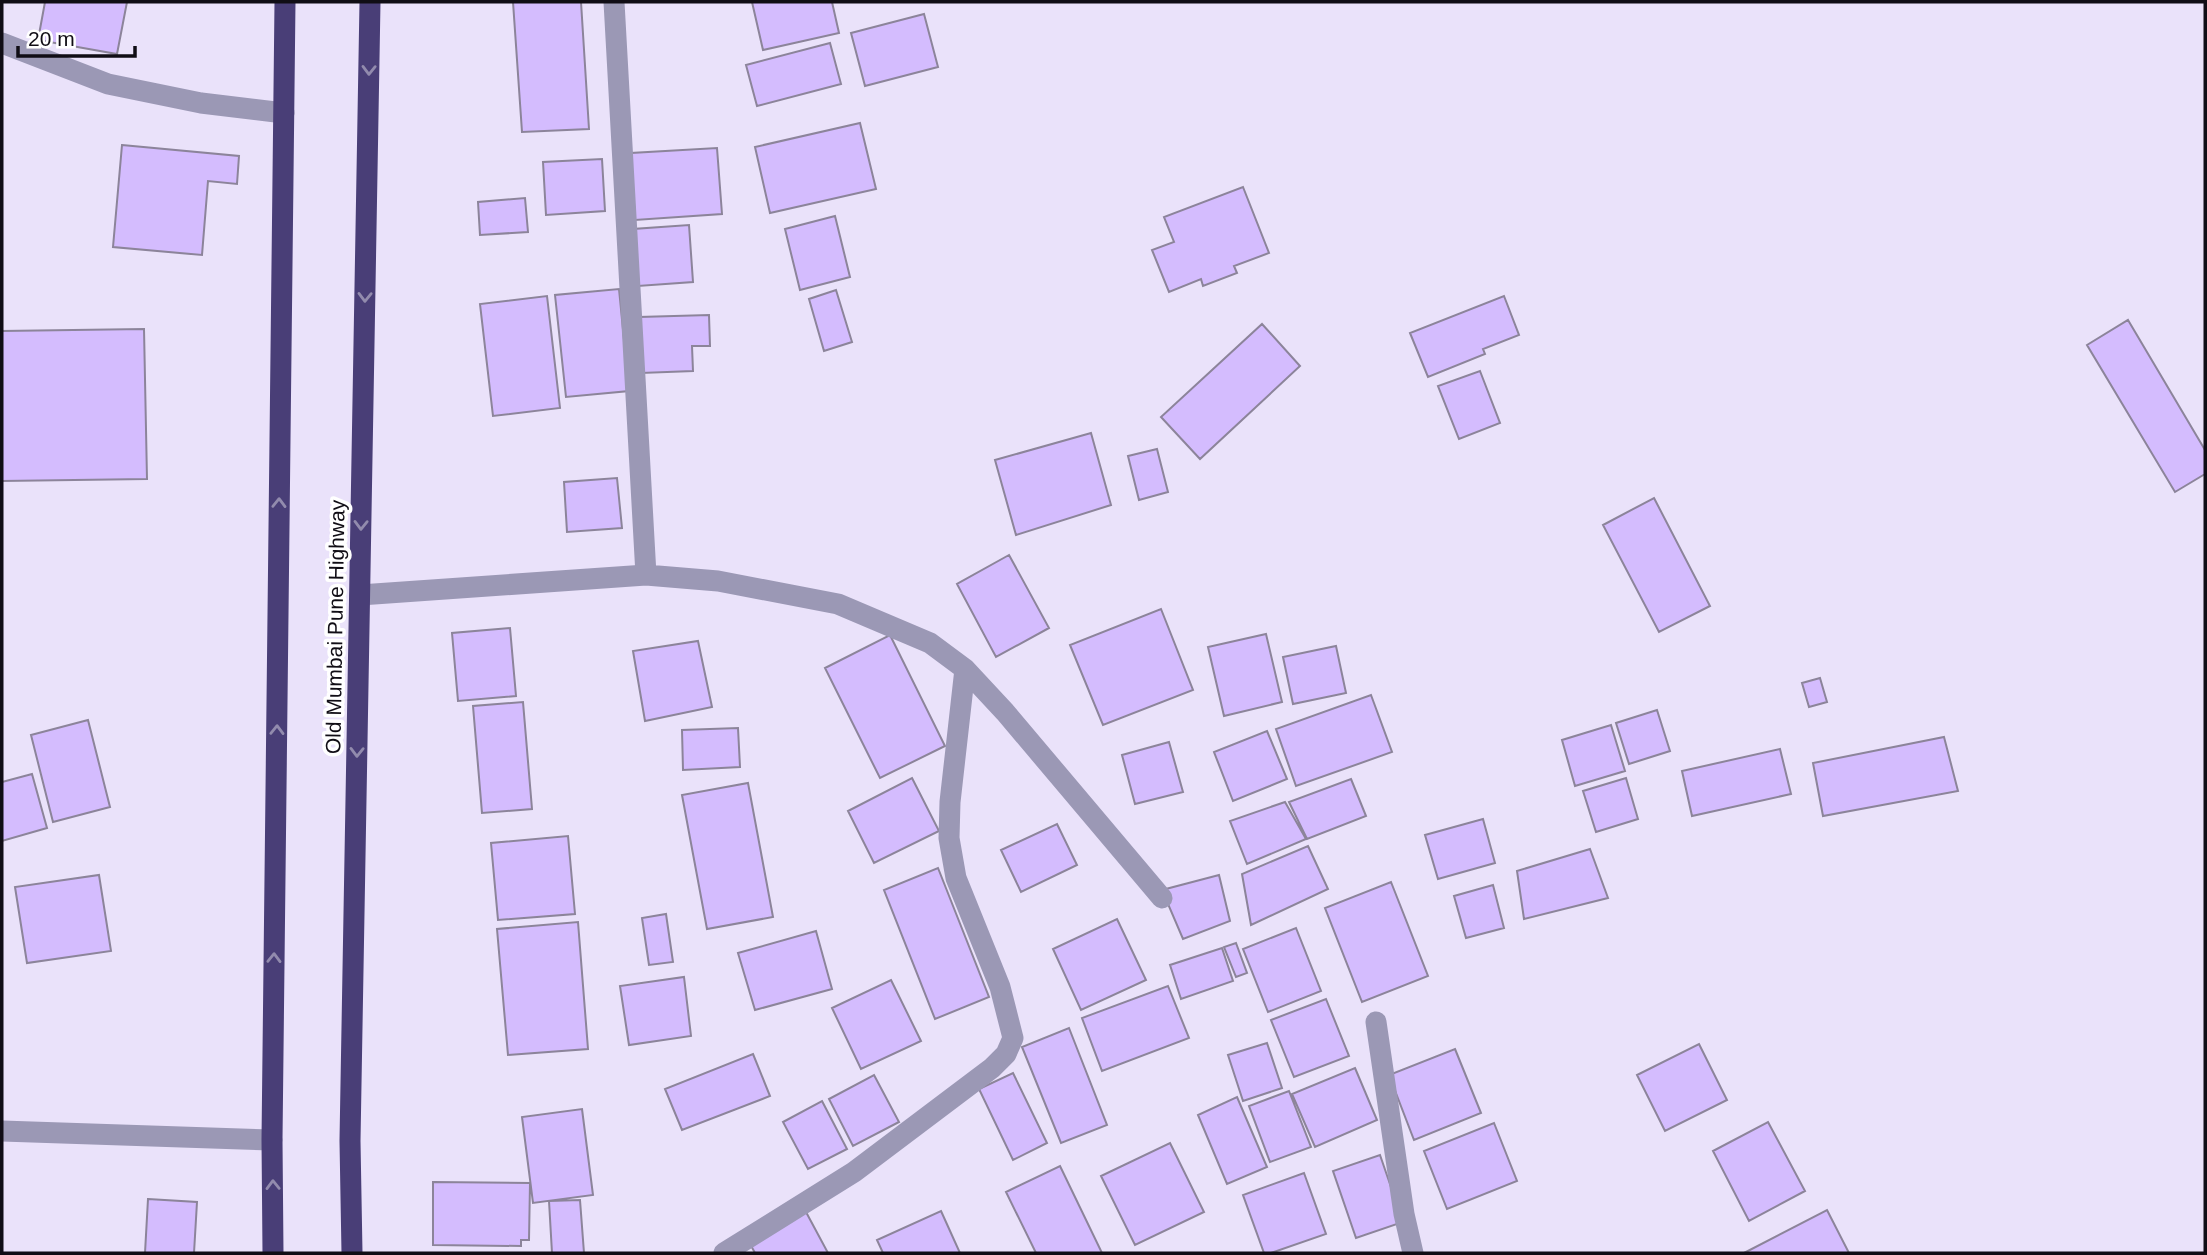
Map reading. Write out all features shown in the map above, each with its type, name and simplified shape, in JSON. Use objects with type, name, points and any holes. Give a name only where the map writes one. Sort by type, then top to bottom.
[{"type":"highway","points":[[274,1253],[272,1140],[285,2]]},
{"type":"highway","name":"Old Mumbai Pune Highway","points":[[352,1253],[350,1141],[370,2]]},
{"type":"street","points":[[614,2],[646,575]]},
{"type":"street","points":[[2,43],[108,84],[201,103],[284,113]]},
{"type":"street","points":[[360,595],[646,575],[718,581],[838,604],[930,643],[965,669],[1005,712],[1162,898]]},
{"type":"street","points":[[724,1253],[854,1172],[992,1068],[1006,1054],[1013,1038],[1000,987],[956,878],[949,838],[950,802],[965,669]]},
{"type":"street","points":[[1376,1022],[1404,1214],[1413,1253]]},
{"type":"street","points":[[2,1130],[272,1140]]},
{"type":"building","points":[[45,2],[127,2],[117,54],[38,40]]},
{"type":"building","points":[[513,2],[581,2],[589,129],[522,132]]},
{"type":"building","points":[[752,2],[832,2],[839,33],[763,50]]},
{"type":"building","points":[[924,14],[938,67],[865,86],[851,33]]},
{"type":"building","points":[[830,43],[841,84],[757,106],[746,65]]},
{"type":"building","points":[[860,123],[876,189],[770,213],[755,147]]},
{"type":"building","points":[[122,145],[239,156],[237,184],[208,181],[202,255],[113,247]]},
{"type":"building","points":[[717,148],[722,214],[635,220],[631,153]]},
{"type":"building","points":[[602,159],[605,211],[546,215],[543,162]]},
{"type":"building","points":[[1243,187],[1269,253],[1234,266],[1237,273],[1203,286],[1201,279],[1169,292],[1152,250],[1174,242],[1164,217]]},
{"type":"building","points":[[525,198],[528,232],[480,235],[478,202]]},
{"type":"building","points":[[835,216],[850,277],[800,290],[785,229]]},
{"type":"building","points":[[689,225],[693,282],[638,286],[633,229]]},
{"type":"building","points":[[619,289],[629,391],[566,397],[555,295]]},
{"type":"building","points":[[836,290],[852,342],[824,351],[809,299]]},
{"type":"building","points":[[547,296],[560,408],[493,416],[480,304]]},
{"type":"building","points":[[1504,296],[1519,335],[1483,349],[1485,354],[1428,377],[1410,333]]},
{"type":"building","points":[[709,315],[710,346],[692,346],[693,371],[641,373],[639,317]]},
{"type":"building","points":[[2128,320],[2205,450],[2205,474],[2175,492],[2087,345]]},
{"type":"building","points":[[1262,324],[1300,366],[1200,459],[1161,417]]},
{"type":"building","points":[[144,329],[147,479],[2,481],[2,331]]},
{"type":"building","points":[[1480,371],[1500,423],[1459,439],[1438,386]]},
{"type":"building","points":[[1091,433],[1111,505],[1016,535],[995,460]]},
{"type":"building","points":[[1157,449],[1168,492],[1139,500],[1128,456]]},
{"type":"building","points":[[617,478],[622,528],[567,532],[564,482]]},
{"type":"building","points":[[1654,498],[1710,606],[1659,632],[1603,525]]},
{"type":"building","points":[[1009,555],[1049,628],[996,657],[957,584]]},
{"type":"building","points":[[1161,609],[1193,690],[1103,725],[1070,645]]},
{"type":"building","points":[[510,628],[516,696],[458,701],[452,633]]},
{"type":"building","points":[[1266,634],[1282,702],[1224,716],[1208,647]]},
{"type":"building","points":[[890,635],[945,746],[880,778],[825,668]]},
{"type":"building","points":[[698,641],[712,707],[645,721],[633,651]]},
{"type":"building","points":[[1336,646],[1346,693],[1293,704],[1283,657]]},
{"type":"building","points":[[1820,678],[1827,702],[1809,707],[1802,683]]},
{"type":"building","points":[[1371,695],[1392,752],[1296,786],[1276,729]]},
{"type":"building","points":[[523,702],[532,809],[482,813],[473,706]]},
{"type":"building","points":[[1657,710],[1670,751],[1629,764],[1616,723]]},
{"type":"building","points":[[88,720],[110,807],[53,822],[31,735]]},
{"type":"building","points":[[1611,725],[1625,771],[1575,786],[1562,740]]},
{"type":"building","points":[[738,728],[740,767],[683,770],[682,730]]},
{"type":"building","points":[[1267,731],[1287,779],[1233,801],[1214,752]]},
{"type":"building","points":[[1944,737],[1958,791],[1823,816],[1813,763]]},
{"type":"building","points":[[1169,742],[1183,792],[1135,804],[1122,755]]},
{"type":"building","points":[[1780,749],[1791,794],[1692,816],[1682,771]]},
{"type":"building","points":[[32,774],[47,828],[2,841],[2,782]]},
{"type":"building","points":[[912,778],[939,831],[874,863],[848,811]]},
{"type":"building","points":[[1626,778],[1638,819],[1596,832],[1583,791]]},
{"type":"building","points":[[1351,779],[1366,816],[1307,839],[1289,802]]},
{"type":"building","points":[[748,783],[773,917],[707,929],[682,795]]},
{"type":"building","points":[[1285,802],[1306,839],[1247,864],[1230,821]]},
{"type":"building","points":[[1483,819],[1495,863],[1438,879],[1425,835]]},
{"type":"building","points":[[1057,824],[1077,865],[1021,892],[1001,850]]},
{"type":"building","points":[[568,836],[575,914],[498,920],[491,843]]},
{"type":"building","points":[[1308,846],[1328,889],[1251,925],[1242,874]]},
{"type":"building","points":[[1590,849],[1608,898],[1524,919],[1517,871]]},
{"type":"building","points":[[938,868],[989,997],[935,1019],[884,890]]},
{"type":"building","points":[[99,875],[111,951],[27,963],[15,887]]},
{"type":"building","points":[[1219,875],[1230,921],[1183,939],[1162,890]]},
{"type":"building","points":[[1391,882],[1428,976],[1362,1002],[1325,908]]},
{"type":"building","points":[[1493,885],[1504,928],[1466,938],[1454,896]]},
{"type":"building","points":[[666,914],[673,962],[649,965],[642,918]]},
{"type":"building","points":[[1117,919],[1146,980],[1081,1010],[1053,949]]},
{"type":"building","points":[[578,922],[588,1049],[508,1055],[497,929]]},
{"type":"building","points":[[1296,928],[1321,991],[1268,1012],[1243,949]]},
{"type":"building","points":[[816,931],[832,989],[755,1010],[738,953]]},
{"type":"building","points":[[1236,943],[1247,973],[1236,977],[1224,947]]},
{"type":"building","points":[[1222,948],[1233,981],[1181,999],[1170,965]]},
{"type":"building","points":[[684,977],[691,1036],[629,1045],[620,986]]},
{"type":"building","points":[[891,980],[921,1041],[861,1069],[832,1008]]},
{"type":"building","points":[[1168,986],[1189,1038],[1102,1071],[1082,1018]]},
{"type":"building","points":[[1326,999],[1349,1056],[1294,1077],[1271,1020]]},
{"type":"building","points":[[1069,1028],[1107,1125],[1061,1143],[1022,1047]]},
{"type":"building","points":[[1267,1043],[1282,1088],[1243,1101],[1228,1055]]},
{"type":"building","points":[[1699,1044],[1727,1100],[1665,1131],[1637,1075]]},
{"type":"building","points":[[1455,1049],[1481,1113],[1414,1140],[1389,1075]]},
{"type":"building","points":[[753,1054],[770,1096],[682,1130],[665,1089]]},
{"type":"building","points":[[1355,1068],[1377,1120],[1315,1147],[1292,1094]]},
{"type":"building","points":[[1013,1073],[1047,1143],[1013,1160],[979,1089]]},
{"type":"building","points":[[874,1075],[899,1122],[853,1146],[829,1099]]},
{"type":"building","points":[[1289,1091],[1311,1147],[1270,1162],[1249,1106]]},
{"type":"building","points":[[1237,1097],[1267,1167],[1227,1184],[1198,1115]]},
{"type":"building","points":[[822,1101],[847,1149],[808,1169],[783,1122]]},
{"type":"building","points":[[582,1109],[593,1195],[533,1203],[522,1117]]},
{"type":"building","points":[[1768,1122],[1805,1191],[1749,1221],[1713,1151]]},
{"type":"building","points":[[1494,1123],[1517,1181],[1447,1209],[1424,1151]]},
{"type":"building","points":[[1170,1143],[1204,1212],[1135,1245],[1101,1176]]},
{"type":"building","points":[[1380,1155],[1403,1222],[1356,1238],[1333,1171]]},
{"type":"building","points":[[1060,1166],[1102,1253],[1036,1253],[1006,1192]]},
{"type":"building","points":[[1304,1173],[1326,1234],[1264,1253],[1243,1195]]},
{"type":"building","points":[[433,1182],[530,1183],[529,1240],[521,1240],[521,1246],[433,1245]]},
{"type":"building","points":[[148,1199],[197,1202],[194,1253],[145,1253]]},
{"type":"building","points":[[580,1200],[584,1253],[552,1253],[549,1201]]},
{"type":"building","points":[[1827,1210],[1849,1253],[1744,1253]]},
{"type":"building","points":[[941,1211],[960,1253],[883,1253],[877,1240]]},
{"type":"building","points":[[806,1212],[828,1253],[755,1253],[749,1242]]}]
